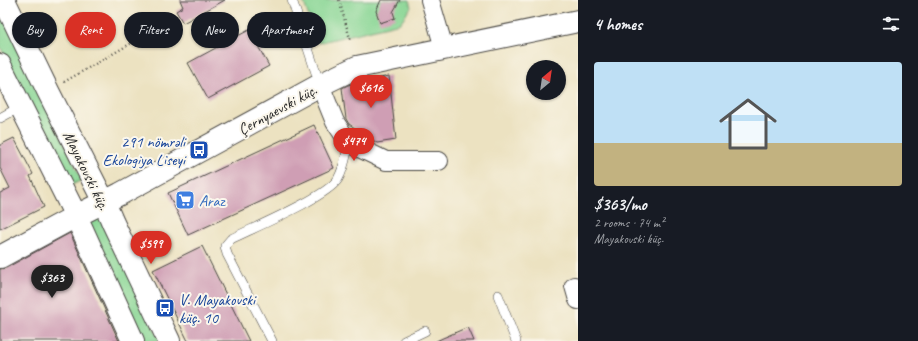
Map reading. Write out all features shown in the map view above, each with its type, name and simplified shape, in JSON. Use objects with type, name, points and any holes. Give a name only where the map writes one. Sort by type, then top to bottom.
[{"type":"street","name":"Mayakovski küç.","points":[[4,0],[104,202],[169,341]]},
{"type":"street","points":[[430,0],[444,48]]},
{"type":"street","name":"Çernyaevski küç.","points":[[0,257],[120,194],[320,85],[357,67],[578,21]]},
{"type":"street","name":"Mayakovski küç.","points":[[0,65],[76,216],[133,341]]},
{"type":"street","points":[[320,85],[335,122],[349,143],[386,162],[439,161]]},
{"type":"lane","points":[[292,0],[320,85]]},
{"type":"lane","points":[[0,118],[20,107]]},
{"type":"lane","points":[[272,341],[227,254],[225,246],[231,239],[320,195],[338,180],[344,165],[349,143]]},
{"type":"lane","points":[[498,295],[516,341]]},
{"type":"lane","points":[[404,341],[425,331]]},
{"type":"path","points":[[339,0],[351,42]]},
{"type":"path","points":[[48,91],[124,47]]},
{"type":"green space","points":[[303,0],[409,0],[411,7],[400,23],[326,41],[326,12],[307,12]]},
{"type":"green space","points":[[0,9],[12,34],[12,48],[19,48],[82,180],[68,187],[0,46]]},
{"type":"green space","points":[[99,211],[160,341],[142,341],[85,217]]},
{"type":"building","points":[[180,0],[225,0],[203,12],[191,12],[191,19],[183,23],[183,12],[176,11],[183,7]]},
{"type":"building","points":[[381,0],[400,0],[393,12],[395,18],[380,23],[376,11]]},
{"type":"building","points":[[247,31],[247,48],[259,48],[269,66],[208,99],[188,63],[216,48],[239,48],[239,35]]},
{"type":"building","points":[[389,76],[396,140],[377,143],[349,124],[346,119],[342,88],[348,85]]},
{"type":"building","points":[[314,125],[334,168],[188,235],[168,193]]},
{"type":"building","points":[[14,138],[33,174],[30,176],[44,207],[0,229],[0,193],[10,188],[0,168],[0,145]]},
{"type":"building","points":[[70,233],[119,341],[0,341],[0,269],[6,268]]},
{"type":"building","points":[[202,246],[249,341],[188,341],[153,270]]},
{"type":"building","points":[[468,327],[474,341],[436,341]]},
{"type":"place","name":"291 nömrəli Ekologiya Liseyi","points":[[199,150]]},
{"type":"place","name":"Araz","points":[[185,200]]},
{"type":"place","name":"V. Mayakovski küç. 10","points":[[165,308]]}]
